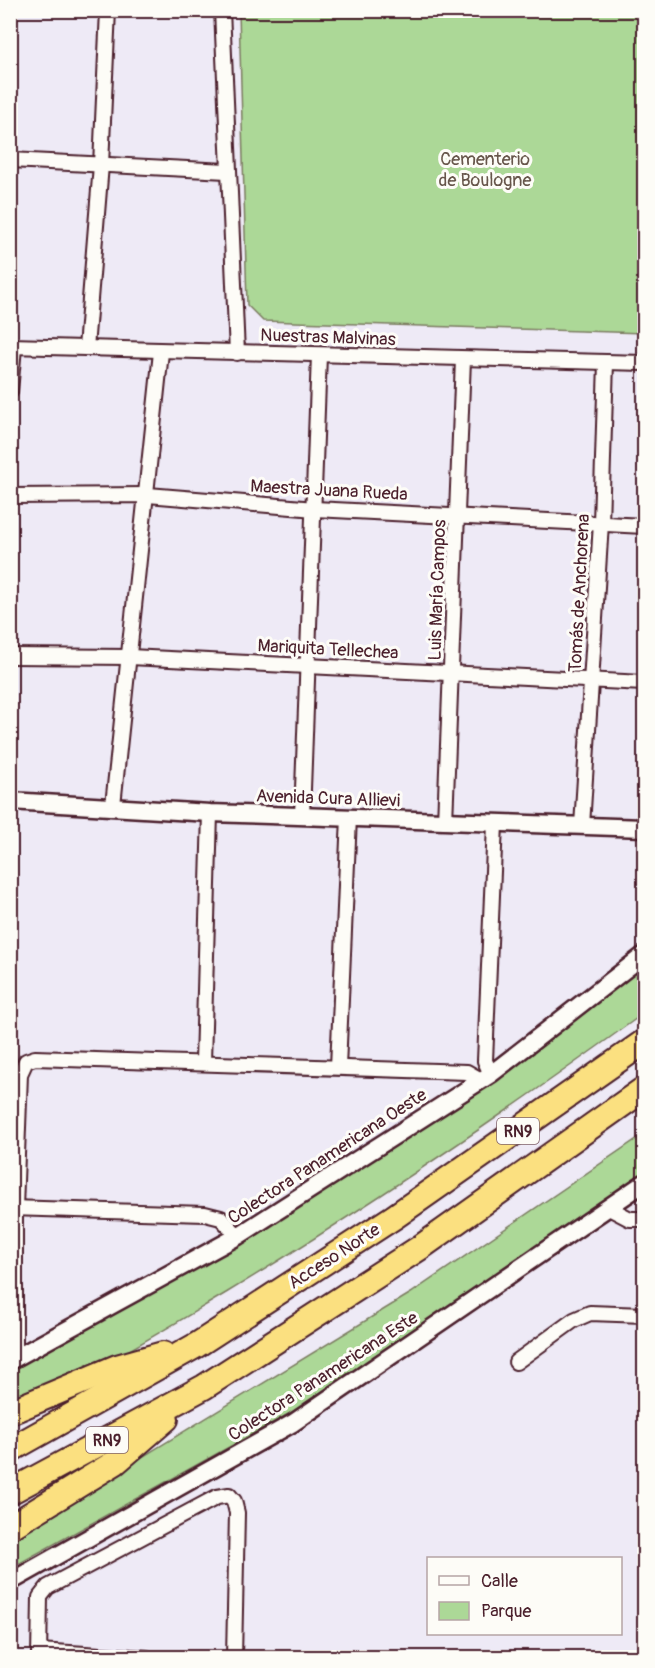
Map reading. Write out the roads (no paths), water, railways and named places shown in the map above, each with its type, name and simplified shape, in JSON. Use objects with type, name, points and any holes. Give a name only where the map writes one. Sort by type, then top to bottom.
[{"type":"highway","name":"Acceso Norte","points":[[10,1450],[197,1345],[394,1217],[644,1043]]},
{"type":"highway","name":"RN9","points":[[10,1492],[204,1386],[430,1240],[645,1089]]},
{"type":"highway","points":[[10,1412],[117,1367],[197,1345]]},
{"type":"highway","points":[[10,1527],[116,1462],[204,1386]]},
{"type":"street","points":[[86,348],[101,165],[108,10]]},
{"type":"street","points":[[222,10],[227,171],[237,353]]},
{"type":"street","points":[[10,160],[227,171]]},
{"type":"street","points":[[10,392],[12,347]]},
{"type":"street","name":"Nuestras Malvinas","points":[[12,347],[645,363]]},
{"type":"street","points":[[113,805],[148,495],[161,352]]},
{"type":"street","points":[[302,816],[319,355]]},
{"type":"street","name":"Luis María Campos","points":[[445,822],[453,674],[463,359]]},
{"type":"street","name":"Tomás de Anchorena","points":[[582,826],[601,522],[606,362]]},
{"type":"street","name":"Maestra Juana Rueda","points":[[10,496],[148,495],[315,509],[645,526]]},
{"type":"street","name":"Mariquita Tellechea","points":[[10,656],[130,657],[645,683]]},
{"type":"street","name":"Avenida Cura Allievi","points":[[10,801],[113,805],[210,813],[645,828]]},
{"type":"street","points":[[203,1062],[210,813]]},
{"type":"street","points":[[338,1067],[349,817]]},
{"type":"street","points":[[13,1359],[13,1208],[20,1074],[26,1061],[35,1058],[203,1062],[467,1072],[486,1077],[495,824]]},
{"type":"street","name":"Colectora Panamericana Oeste","points":[[13,1359],[238,1236],[486,1077],[645,955]]},
{"type":"street","name":"Colectora Panamericana Este","points":[[10,1582],[293,1423],[645,1183]]},
{"type":"street","points":[[13,1208],[205,1214],[221,1218],[238,1236]]},
{"type":"street","points":[[609,1208],[630,1219],[645,1219]]},
{"type":"street","points":[[516,1362],[574,1320],[591,1313],[645,1315]]},
{"type":"street","points":[[147,1658],[39,1654],[40,1597],[48,1587],[217,1497],[229,1495],[234,1501],[237,1513],[234,1658]]},
{"type":"park label","name":"Cementerio de Boulogne","points":[[485,169]]}]
